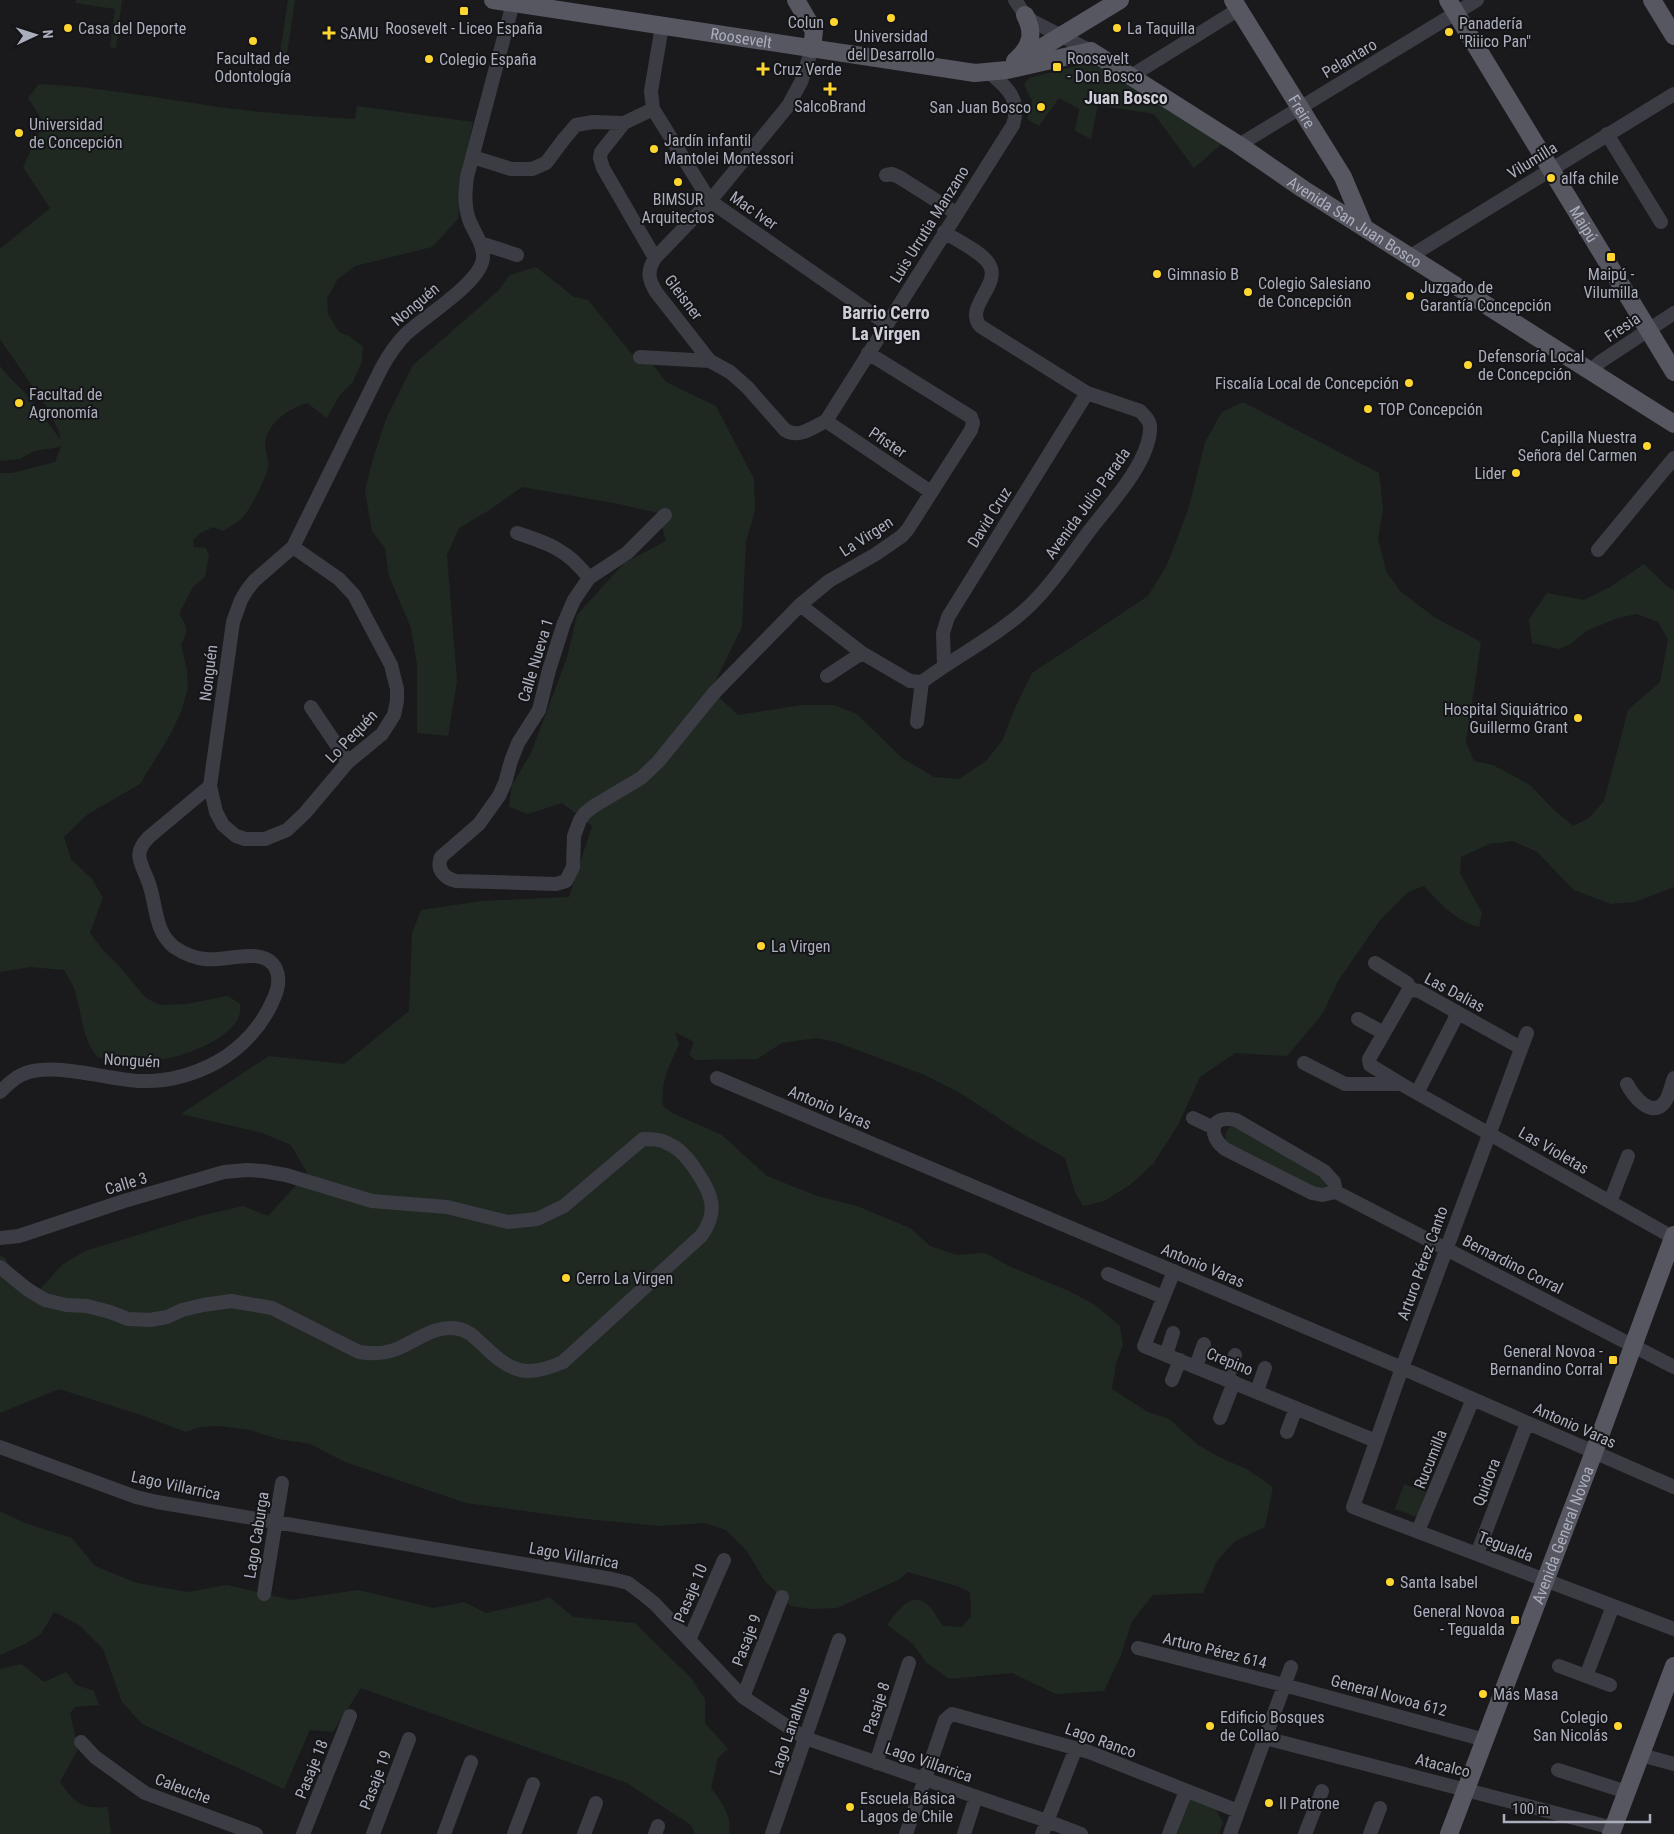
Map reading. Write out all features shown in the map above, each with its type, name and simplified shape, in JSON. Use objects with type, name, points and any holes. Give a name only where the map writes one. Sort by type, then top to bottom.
[{"type":"main road","name":"Roosevelt","points":[[493,0],[514,1],[662,26],[963,72],[990,72],[1091,51]]},
{"type":"main road","points":[[796,0],[814,32],[812,48]]},
{"type":"main road","name":"Roosevelt","points":[[990,72],[1036,51],[1120,0]]},
{"type":"main road","points":[[1652,0],[1674,36]]},
{"type":"main road","name":"Freire","points":[[1236,5],[1343,176],[1364,227]]},
{"type":"main road","name":"Maipú","points":[[1452,6],[1674,372]]},
{"type":"main road","points":[[1015,61],[1026,50],[1031,40],[1030,26],[1020,7]]},
{"type":"main road","name":"Avenida San Juan Bosco","points":[[1091,51],[1239,145],[1303,189],[1409,257],[1674,424]]},
{"type":"main road","name":"Avenida General Novoa","points":[[1449,1834],[1674,1237]]},
{"type":"main road","points":[[1612,1831],[1674,1666]]},
{"type":"street","name":"Pelantaro","points":[[1239,145],[1300,108],[1452,6],[1477,0]]},
{"type":"street","name":"Nonguén","points":[[0,1092],[21,1075],[40,1070],[140,1081],[183,1077],[196,1073],[230,1054],[251,1036],[274,999],[277,990],[278,974],[269,959],[255,956],[206,960],[184,953],[173,946],[159,927],[149,882],[139,858],[139,852],[144,843],[210,786],[230,637],[237,610],[247,590],[254,581],[293,547],[391,352],[414,326],[474,277],[483,257],[480,243],[470,223],[465,204],[467,177],[514,1]]},
{"type":"street","points":[[1131,76],[1236,5]]},
{"type":"street","name":"Avenida San Juan Bosco","points":[[1020,7],[1060,36],[1091,51]]},
{"type":"street","name":"Mac Iver","points":[[662,26],[651,91],[653,108],[710,201],[886,324]]},
{"type":"street","points":[[655,258],[710,201],[788,106],[801,82],[812,48]]},
{"type":"street","name":"Luis Urrutia Manzano","points":[[826,421],[1014,120],[1015,106],[1012,94],[990,72]]},
{"type":"street","name":"Vilumilla","points":[[1409,257],[1674,94]]},
{"type":"street","name":"Gleisner","points":[[653,108],[624,123],[601,152],[600,158],[603,168],[655,258],[648,272],[650,281],[710,361],[730,372],[789,432],[800,434],[826,421]]},
{"type":"street","points":[[473,157],[511,169],[532,169],[546,163],[576,125],[593,122],[624,123]]},
{"type":"street","points":[[1607,134],[1662,222]]},
{"type":"street","points":[[886,174],[899,177],[956,213]]},
{"type":"street","name":"Avenida Julio Parada","points":[[922,682],[1001,629],[1038,596],[1056,576],[1126,483],[1142,457],[1150,431],[1150,425],[1146,416],[1133,408],[1087,393],[980,326],[976,318],[977,310],[990,282],[991,268],[984,258],[944,232]]},
{"type":"street","points":[[480,243],[517,255]]},
{"type":"street","name":"Fresia","points":[[1591,371],[1600,362],[1674,314]]},
{"type":"street","name":"La Virgen","points":[[562,883],[571,873],[574,836],[585,813],[641,778],[654,766],[714,693],[800,605],[828,581],[876,554],[902,536],[915,519],[930,492],[971,430],[973,423],[971,417],[868,353]]},
{"type":"street","name":"Gleisner","points":[[640,357],[710,361]]},
{"type":"street","name":"David Cruz","points":[[944,666],[943,633],[948,617],[1087,393]]},
{"type":"street","name":"Pfister","points":[[826,421],[930,492]]},
{"type":"street","points":[[1598,550],[1674,458]]},
{"type":"street","name":"Calle Nueva 1","points":[[562,883],[456,882],[445,877],[441,872],[439,861],[441,857],[479,824],[499,796],[518,743],[539,710],[549,670],[564,623],[574,600],[589,578],[626,553],[665,515]]},
{"type":"street","points":[[517,533],[557,548],[572,558],[589,578]]},
{"type":"street","name":"Lo Pequén","points":[[210,786],[216,812],[223,825],[230,832],[245,839],[265,839],[288,830],[348,762],[382,734],[389,724],[398,701],[395,676],[391,665],[361,607],[346,585],[293,547]]},
{"type":"street","points":[[800,605],[862,653],[910,681],[922,682],[917,722]]},
{"type":"street","points":[[827,676],[862,653]]},
{"type":"street","points":[[311,707],[348,762]]},
{"type":"street","name":"Las Dalias","points":[[1375,963],[1407,983],[1412,990],[1419,991],[1521,1048]]},
{"type":"street","points":[[1358,1019],[1384,1033],[1407,993],[1412,990]]},
{"type":"street","points":[[1416,1093],[1458,1013]]},
{"type":"street","name":"Las Violetas","points":[[1384,1033],[1369,1062],[1370,1065],[1416,1093],[1674,1237]]},
{"type":"street","name":"Arturo Pérez Canto","points":[[1353,1507],[1402,1368],[1527,1033]]},
{"type":"street","points":[[1304,1063],[1348,1085],[1401,1084]]},
{"type":"street","name":"Antonio Varas","points":[[717,1078],[1402,1368],[1674,1487]]},
{"type":"street","points":[[1627,1084],[1637,1100],[1653,1107],[1659,1107],[1665,1102],[1674,1078]]},
{"type":"street","points":[[1193,1118],[1214,1128],[1217,1121],[1223,1118],[1236,1120],[1324,1171],[1334,1182],[1336,1192]]},
{"type":"street","name":"Bernardino Corral","points":[[1214,1128],[1215,1140],[1225,1149],[1312,1193],[1322,1195],[1336,1192],[1674,1367]]},
{"type":"street","name":"Calle 3","points":[[0,1238],[19,1236],[124,1201],[224,1172],[263,1171],[286,1175],[372,1201],[448,1207],[508,1222],[537,1219],[564,1206],[643,1139],[656,1139],[671,1144],[690,1160],[709,1190],[712,1209],[707,1228],[701,1236],[578,1349],[563,1362],[532,1372],[514,1368],[490,1352],[469,1332],[458,1328],[444,1328],[422,1336],[394,1350],[375,1354],[360,1352],[272,1308],[231,1301],[182,1310],[167,1317],[150,1320],[128,1320],[110,1312],[87,1306],[66,1305],[45,1300],[27,1289],[0,1267]]},
{"type":"street","points":[[1610,1202],[1628,1156]]},
{"type":"street","name":"Crepino","points":[[1174,1271],[1144,1346],[1376,1441]]},
{"type":"street","points":[[1108,1274],[1163,1297]]},
{"type":"street","points":[[1166,1355],[1173,1333]]},
{"type":"street","points":[[1196,1366],[1204,1344]]},
{"type":"street","points":[[1220,1418],[1235,1355]]},
{"type":"street","points":[[1172,1380],[1180,1360]]},
{"type":"street","points":[[1257,1391],[1265,1368]]},
{"type":"street","name":"Rucumilla","points":[[1418,1532],[1473,1399]]},
{"type":"street","points":[[1286,1432],[1296,1408]]},
{"type":"street","name":"Quidora","points":[[1477,1554],[1527,1422]]},
{"type":"street","name":"Lago Villarrica","points":[[0,1447],[157,1502],[619,1580],[635,1587],[650,1599],[743,1697],[804,1738],[1081,1834]]},
{"type":"street","name":"Lago Caburga","points":[[264,1594],[282,1483]]},
{"type":"street","name":"Tegualda","points":[[1353,1507],[1674,1629]]},
{"type":"street","name":"Pasaje 10","points":[[689,1640],[724,1560]]},
{"type":"street","name":"Pasaje 9","points":[[743,1697],[782,1596]]},
{"type":"street","points":[[1586,1676],[1613,1606]]},
{"type":"street","name":"Lago Lanalhue","points":[[772,1834],[838,1640]]},
{"type":"street","name":"Arturo Pérez 614","points":[[1138,1648],[1284,1685]]},
{"type":"street","name":"Pasaje 8","points":[[876,1763],[909,1663]]},
{"type":"street","points":[[1559,1666],[1610,1685]]},
{"type":"street","points":[[1230,1834],[1290,1667]]},
{"type":"street","name":"General Novoa 612","points":[[1284,1685],[1485,1740]]},
{"type":"street","name":"Lago Ranco","points":[[924,1779],[945,1720],[949,1715],[955,1714],[1076,1748],[1238,1812]]},
{"type":"street","name":"Pasaje 18","points":[[304,1834],[350,1716]]},
{"type":"street","name":"Atacalco","points":[[1265,1738],[1466,1789],[1612,1831]]},
{"type":"street","name":"Pasaje 19","points":[[373,1834],[409,1739]]},
{"type":"street","name":"Caleuche","points":[[81,1742],[95,1757],[145,1793],[236,1830],[256,1834]]},
{"type":"street","points":[[1042,1834],[1076,1748]]},
{"type":"street","points":[[1640,1755],[1674,1764]]},
{"type":"street","points":[[444,1834],[471,1762]]},
{"type":"street","points":[[1558,1770],[1626,1792]]},
{"type":"street","points":[[906,1834],[924,1779]]},
{"type":"street","points":[[514,1834],[533,1784]]},
{"type":"street","points":[[1169,1834],[1186,1791]]},
{"type":"street","points":[[1305,1834],[1322,1791]]},
{"type":"street","points":[[964,1834],[976,1797]]},
{"type":"street","points":[[584,1834],[596,1803]]},
{"type":"street","points":[[1370,1834],[1380,1808]]},
{"type":"shaded area","points":[[76,0],[122,0],[116,48],[110,47],[115,9],[75,3]]},
{"type":"shaded area","points":[[288,0],[295,0],[285,67],[278,66]]},
{"type":"shaded area","points":[[1084,64],[1108,66],[1223,143],[1194,168],[1154,114],[1098,105],[1091,139],[1075,131],[1079,109],[1059,98],[1039,126],[1027,119],[1032,101],[1024,85],[1029,78]]},
{"type":"shaded area","points":[[39,84],[106,90],[269,113],[355,119],[357,106],[473,122],[463,169],[458,219],[432,247],[355,266],[338,279],[327,298],[328,314],[339,332],[349,336],[363,347],[362,361],[353,382],[339,396],[327,418],[307,403],[286,413],[274,423],[265,444],[268,463],[265,478],[245,514],[238,522],[223,531],[213,527],[201,533],[193,540],[194,547],[206,548],[209,556],[205,577],[193,587],[179,614],[186,629],[181,645],[187,670],[188,688],[181,712],[170,735],[140,784],[88,814],[64,837],[71,859],[92,879],[103,898],[90,933],[146,998],[160,1005],[186,1004],[228,996],[240,1004],[240,1014],[235,1024],[216,1040],[191,1052],[151,1061],[120,1062],[97,1057],[85,1034],[75,991],[64,970],[30,967],[0,972],[0,473],[12,473],[55,462],[61,447],[60,443],[60,447],[34,451],[20,459],[0,461],[0,366],[24,391],[60,439],[59,431],[46,406],[0,339],[0,249],[50,208],[23,167],[44,123],[28,98]]},
{"type":"shaded area","points":[[536,267],[574,297],[588,300],[631,353],[653,365],[666,382],[716,406],[754,479],[755,511],[746,541],[742,627],[711,690],[738,715],[802,705],[834,705],[857,714],[902,758],[934,777],[959,779],[986,761],[1002,741],[1032,673],[1148,596],[1167,565],[1189,507],[1205,442],[1222,412],[1243,402],[1379,473],[1383,509],[1378,539],[1386,571],[1400,591],[1434,617],[1481,642],[1466,742],[1474,761],[1493,765],[1530,785],[1573,826],[1589,818],[1604,801],[1628,710],[1660,682],[1668,639],[1658,622],[1637,614],[1618,618],[1588,630],[1569,645],[1559,649],[1532,643],[1529,619],[1547,593],[1584,600],[1610,587],[1644,564],[1668,587],[1674,590],[1674,887],[1635,902],[1611,904],[1574,890],[1537,852],[1513,841],[1489,844],[1461,857],[1460,873],[1482,913],[1479,927],[1455,916],[1424,886],[1408,892],[1381,919],[1338,981],[1323,1013],[1287,1056],[1235,1053],[1200,1077],[1178,1125],[1153,1164],[1130,1185],[1104,1201],[1083,1206],[1075,1192],[1065,1158],[1021,1133],[962,1094],[925,1075],[836,1042],[817,1038],[782,1043],[757,1059],[695,1060],[689,1054],[694,1042],[675,1032],[679,1045],[666,1075],[662,1098],[663,1106],[672,1113],[722,1135],[767,1176],[817,1196],[857,1206],[910,1228],[930,1246],[957,1255],[985,1253],[1011,1267],[1069,1291],[1095,1305],[1120,1326],[1123,1345],[1116,1363],[1112,1389],[1148,1412],[1169,1419],[1198,1445],[1225,1460],[1245,1468],[1273,1487],[1265,1527],[1235,1541],[1217,1561],[1203,1593],[1153,1595],[1132,1621],[1121,1655],[1104,1691],[1056,1694],[1012,1673],[949,1679],[926,1662],[912,1643],[887,1625],[904,1605],[915,1600],[921,1600],[927,1604],[943,1626],[962,1627],[971,1616],[970,1592],[957,1586],[908,1572],[898,1580],[837,1608],[813,1609],[790,1606],[765,1581],[746,1550],[726,1530],[704,1523],[660,1526],[576,1518],[466,1503],[345,1462],[310,1444],[278,1439],[250,1430],[219,1426],[200,1427],[186,1432],[141,1415],[59,1389],[0,1413],[0,1256],[4,1257],[32,1298],[62,1265],[85,1251],[200,1216],[243,1206],[268,1216],[307,1173],[291,1145],[262,1133],[181,1114],[269,1056],[344,1064],[409,1011],[412,933],[421,910],[481,901],[569,897],[592,826],[562,803],[528,814],[509,807],[512,785],[531,753],[567,658],[577,615],[624,563],[666,541],[658,513],[619,504],[522,487],[491,509],[459,528],[447,555],[457,681],[448,736],[417,733],[417,665],[411,628],[389,576],[385,548],[372,531],[365,491],[386,419],[413,365],[498,291],[510,275]]},
{"type":"shaded area","points":[[1232,1126],[1237,1126],[1322,1174],[1330,1184],[1327,1189],[1318,1190],[1226,1143],[1226,1133]]},
{"type":"shaded area","points":[[1404,1484],[1426,1492],[1417,1517],[1395,1509]]},
{"type":"shaded area","points":[[0,1511],[25,1523],[72,1538],[95,1566],[137,1583],[188,1592],[227,1585],[291,1600],[358,1590],[434,1608],[464,1602],[486,1613],[549,1597],[573,1617],[635,1623],[691,1678],[705,1699],[705,1723],[728,1749],[718,1758],[711,1788],[728,1815],[729,1834],[695,1834],[691,1825],[627,1783],[361,1688],[333,1732],[310,1730],[284,1789],[142,1724],[122,1702],[103,1649],[79,1625],[54,1612],[41,1634],[25,1644],[0,1655]]},
{"type":"shaded area","points":[[22,1664],[44,1682],[66,1672],[76,1685],[94,1691],[99,1705],[75,1707],[70,1713],[78,1749],[60,1782],[80,1804],[91,1807],[108,1807],[111,1834],[0,1834],[0,1669]]},
{"type":"shaded area","points":[[1191,1797],[1216,1810],[1223,1822],[1219,1834],[1177,1834]]},
{"type":"place","name":"Roosevelt - Liceo España","points":[[464,11]]},
{"type":"place","name":"Universidad del Desarrollo","points":[[891,18]]},
{"type":"place","name":"Colun","points":[[834,22]]},
{"type":"place","name":"Casa del Deporte","points":[[68,28]]},
{"type":"place","name":"La Taquilla","points":[[1117,28]]},
{"type":"place","name":"Panadería \"Riiico Pan\"","points":[[1449,32]]},
{"type":"place","name":"SAMU","points":[[329,33]]},
{"type":"place","name":"Facultad de Odontología","points":[[253,41]]},
{"type":"place","name":"Colegio España","points":[[429,59]]},
{"type":"place","name":"Roosevelt - Don Bosco","points":[[1057,67]]},
{"type":"place","name":"Cruz Verde","points":[[763,69]]},
{"type":"place","name":"SalcoBrand","points":[[830,89]]},
{"type":"place","name":"San Juan Bosco","points":[[1041,107]]},
{"type":"place","name":"Universidad de Concepción","points":[[19,133]]},
{"type":"place","name":"Jardín infantil Mantolei Montessori","points":[[654,149]]},
{"type":"place","name":"alfa chile","points":[[1551,178]]},
{"type":"place","name":"BIMSUR Arquitectos","points":[[678,182]]},
{"type":"place","name":"Maipú - Vilumilla","points":[[1611,257]]},
{"type":"place","name":"Gimnasio B","points":[[1157,274]]},
{"type":"place","name":"Colegio Salesiano de Concepción","points":[[1248,292]]},
{"type":"place","name":"Juzgado de Garantía Concepción","points":[[1410,296]]},
{"type":"place","name":"Defensoría Local de Concepción","points":[[1468,365]]},
{"type":"place","name":"Fiscalía Local de Concepción","points":[[1409,383]]},
{"type":"place","name":"Facultad de Agronomía","points":[[19,403]]},
{"type":"place","name":"TOP Concepción","points":[[1368,409]]},
{"type":"place","name":"Capilla Nuestra Señora del Carmen","points":[[1647,446]]},
{"type":"place","name":"Lider","points":[[1516,473]]},
{"type":"place","name":"Hospital Siquiátrico Guillermo Grant","points":[[1578,718]]},
{"type":"place","name":"La Virgen","points":[[761,946]]},
{"type":"place","name":"Cerro La Virgen","points":[[566,1278]]},
{"type":"place","name":"General Novoa - Bernandino Corral","points":[[1613,1360]]},
{"type":"place","name":"Santa Isabel","points":[[1390,1582]]},
{"type":"place","name":"General Novoa - Tegualda","points":[[1515,1620]]},
{"type":"place","name":"Más Masa","points":[[1483,1694]]},
{"type":"place","name":"Edificio Bosques de Collao","points":[[1210,1726]]},
{"type":"place","name":"Colegio San Nicolás","points":[[1618,1726]]},
{"type":"place","name":"Il Patrone","points":[[1269,1803]]},
{"type":"place","name":"Escuela Básica Lagos de Chile","points":[[850,1807]]},
{"type":"district","name":"Juan Bosco","points":[[1126,98]]},
{"type":"district","name":"Barrio Cerro La Virgen","points":[[886,323]]}]
